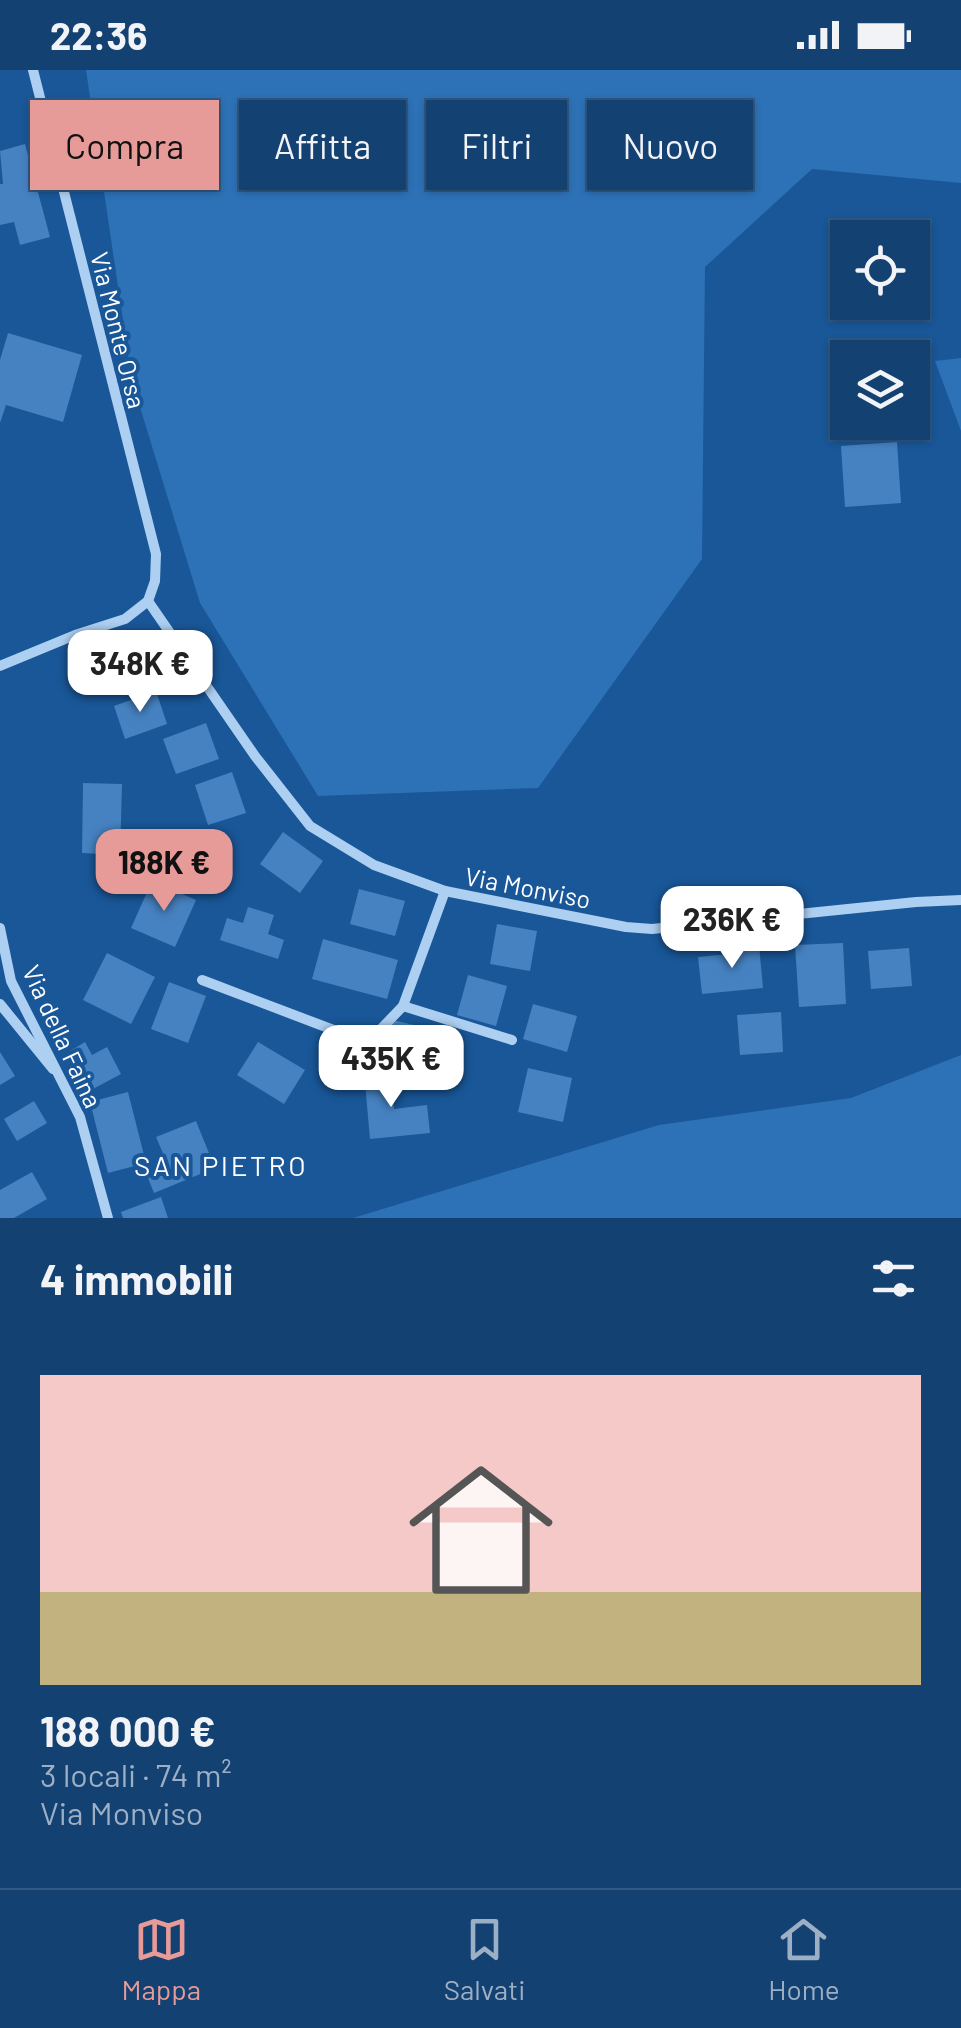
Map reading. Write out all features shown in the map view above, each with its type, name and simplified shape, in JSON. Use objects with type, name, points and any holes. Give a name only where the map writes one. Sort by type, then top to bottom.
[{"type":"street","name":"Via Monte Orsa","points":[[33,70],[156,554],[155,581],[148,600]]},
{"type":"street","points":[[0,666],[74,634],[125,618],[148,600]]},
{"type":"street","name":"Via Monviso","points":[[148,600],[256,756],[310,826],[374,865],[445,891],[626,927],[652,928],[961,900]]},
{"type":"street","name":"Via Monviso","points":[[403,1006],[445,891]]},
{"type":"street","name":"Via della Faina","points":[[0,928],[11,981],[80,1117],[108,1218]]},
{"type":"street","points":[[202,980],[360,1040],[379,1031],[403,1006],[512,1040]]},
{"type":"street","points":[[0,1004],[63,1082]]},
{"type":"shaded area","points":[[86,70],[961,70],[961,183],[812,169],[705,267],[702,559],[538,788],[318,796],[200,603],[132,381],[104,190],[219,190],[219,100],[90,100]]},
{"type":"shaded area","points":[[961,358],[961,431],[935,361]]},
{"type":"shaded area","points":[[961,1055],[961,1218],[353,1218],[659,1125],[851,1098]]},
{"type":"building","points":[[25,144],[30,190],[37,190],[50,237],[20,245],[14,222],[0,225],[0,151]]},
{"type":"building","points":[[8,333],[82,355],[63,422],[6,405],[0,423],[0,360]]},
{"type":"building","points":[[897,442],[901,503],[845,507],[841,446]]},
{"type":"building","points":[[157,643],[159,681],[83,684],[81,646]]},
{"type":"building","points":[[156,691],[167,724],[125,739],[114,706]]},
{"type":"building","points":[[206,723],[219,759],[176,774],[163,739]]},
{"type":"building","points":[[232,772],[246,813],[208,825],[195,785]]},
{"type":"building","points":[[83,783],[122,784],[120,855],[82,853]]},
{"type":"building","points":[[283,832],[323,861],[300,893],[260,864]]},
{"type":"building","points":[[152,881],[196,900],[175,947],[131,928]]},
{"type":"building","points":[[359,889],[405,901],[395,936],[350,924]]},
{"type":"building","points":[[248,907],[274,915],[268,934],[284,940],[278,959],[220,940],[227,918],[243,923]]},
{"type":"building","points":[[497,924],[537,931],[530,971],[490,964]]},
{"type":"building","points":[[323,939],[398,960],[387,999],[312,979]]},
{"type":"building","points":[[843,943],[846,1004],[799,1007],[795,945]]},
{"type":"building","points":[[759,945],[763,988],[702,994],[698,957],[728,954],[726,948]]},
{"type":"building","points":[[909,948],[912,986],[871,989],[868,951]]},
{"type":"building","points":[[107,953],[155,977],[131,1024],[83,1000]]},
{"type":"building","points":[[468,975],[507,986],[496,1026],[457,1015]]},
{"type":"building","points":[[169,982],[206,996],[188,1043],[151,1029]]},
{"type":"building","points":[[533,1004],[577,1016],[567,1052],[523,1039]]},
{"type":"building","points":[[781,1012],[783,1052],[740,1055],[737,1015]]},
{"type":"building","points":[[393,1020],[443,1032],[431,1078],[382,1066]]},
{"type":"building","points":[[85,1042],[92,1055],[107,1047],[121,1074],[91,1090],[70,1051]]},
{"type":"building","points":[[258,1042],[305,1070],[284,1104],[237,1075]]},
{"type":"building","points":[[0,1052],[15,1076],[0,1085]]},
{"type":"building","points":[[528,1068],[572,1078],[563,1122],[518,1112]]},
{"type":"building","points":[[390,1069],[394,1109],[427,1105],[430,1133],[370,1139],[364,1072]]},
{"type":"building","points":[[128,1092],[146,1163],[108,1173],[90,1102]]},
{"type":"building","points":[[34,1101],[47,1123],[17,1141],[4,1119]]},
{"type":"building","points":[[196,1121],[215,1168],[154,1193],[146,1173],[168,1165],[156,1137]]},
{"type":"building","points":[[32,1172],[47,1199],[14,1218],[0,1218],[0,1190]]},
{"type":"building","points":[[161,1197],[168,1218],[123,1218],[121,1212]]},
{"type":"district","name":"SAN PIETRO","points":[[221,1165]]}]
